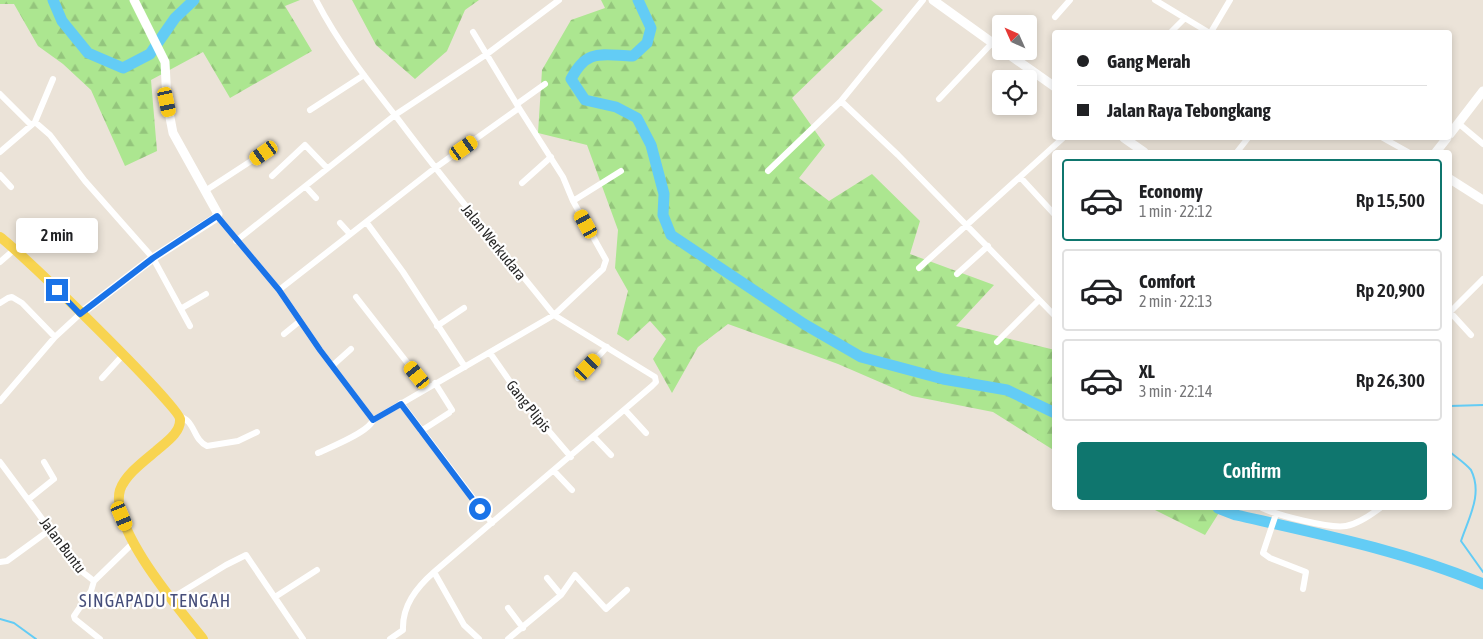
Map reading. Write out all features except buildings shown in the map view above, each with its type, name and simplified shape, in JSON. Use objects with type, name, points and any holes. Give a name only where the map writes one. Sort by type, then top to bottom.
[{"type":"main road","points":[[80,314],[153,258],[217,216],[217,212],[173,133],[167,102],[166,71],[161,53],[134,0]]},
{"type":"main road","points":[[933,0],[992,42]]},
{"type":"main road","points":[[1017,60],[1052,86]]},
{"type":"main road","points":[[1452,131],[1483,91]]},
{"type":"main road","points":[[1127,140],[1141,150]]},
{"type":"main road","points":[[1438,150],[1445,140]]},
{"type":"main road","points":[[1452,180],[1483,200]]},
{"type":"main road","points":[[0,237],[15,249],[124,355],[150,381],[180,417],[180,424],[175,433],[128,478],[120,491],[120,510],[143,560],[204,639]]},
{"type":"street","name":"Jalan Werkudara","points":[[316,0],[326,20],[364,75],[435,168],[554,315],[653,375],[656,379],[652,386],[625,410]]},
{"type":"street","points":[[236,241],[395,115],[487,54],[559,0]]},
{"type":"street","points":[[768,171],[841,101],[923,0]]},
{"type":"street","points":[[1055,17],[1070,0]]},
{"type":"street","points":[[1155,0],[1206,30]]},
{"type":"street","points":[[1211,30],[1230,0]]},
{"type":"street","points":[[1173,30],[1185,18]]},
{"type":"street","points":[[318,453],[360,432],[371,425],[373,420],[554,315],[603,269],[606,260],[573,201],[552,157],[473,32]]},
{"type":"street","points":[[938,99],[992,42]]},
{"type":"street","points":[[310,110],[364,75]]},
{"type":"street","points":[[0,152],[32,123],[53,79]]},
{"type":"street","points":[[279,290],[545,84]]},
{"type":"street","points":[[0,94],[32,123],[50,135],[85,181],[153,258],[182,308],[190,326]]},
{"type":"street","points":[[841,101],[988,246],[1052,313]]},
{"type":"street","points":[[1458,123],[1483,144]]},
{"type":"street","points":[[919,268],[968,226],[1061,140]]},
{"type":"street","points":[[1239,150],[1246,140]]},
{"type":"street","points":[[1387,140],[1404,150]]},
{"type":"street","points":[[272,176],[305,145],[327,168]]},
{"type":"street","points":[[205,191],[274,146]]},
{"type":"street","points":[[522,183],[552,157]]},
{"type":"street","points":[[573,201],[621,172]]},
{"type":"street","points":[[0,175],[11,187]]},
{"type":"street","points":[[1021,178],[1052,212]]},
{"type":"street","points":[[306,186],[316,198]]},
{"type":"street","points":[[217,216],[279,290],[332,366],[373,420]]},
{"type":"street","points":[[367,223],[403,272],[465,367]]},
{"type":"street","points":[[340,224],[350,234]]},
{"type":"street","points":[[957,274],[988,246]]},
{"type":"street","points":[[0,262],[15,249]]},
{"type":"street","points":[[1452,310],[1483,280]]},
{"type":"street","points":[[182,308],[206,294]]},
{"type":"street","points":[[356,297],[427,388]]},
{"type":"street","points":[[0,303],[8,298],[17,299],[55,337]]},
{"type":"street","points":[[997,342],[1039,300]]},
{"type":"street","points":[[437,326],[464,308]]},
{"type":"street","points":[[0,401],[55,337],[80,314]]},
{"type":"street","points":[[1452,314],[1471,334]]},
{"type":"street","points":[[284,334],[300,321]]},
{"type":"street","points":[[578,378],[607,347]]},
{"type":"street","points":[[332,366],[351,349]]},
{"type":"street","name":"Gang Plipis","points":[[490,353],[525,403],[571,457]]},
{"type":"street","points":[[102,378],[124,355]]},
{"type":"street","points":[[421,431],[450,411],[435,383]]},
{"type":"street","points":[[401,404],[492,523]]},
{"type":"street","points":[[390,639],[402,632],[402,618],[414,593],[434,572],[625,410],[646,433]]},
{"type":"street","points":[[180,417],[187,420],[197,438],[207,446],[238,441],[256,432]]},
{"type":"street","points":[[594,437],[611,456]]},
{"type":"street","name":"Jalan Buntu","points":[[0,462],[80,570],[94,581],[134,542]]},
{"type":"street","points":[[28,499],[54,479],[44,462]]},
{"type":"street","points":[[554,471],[572,490]]},
{"type":"street","points":[[1266,510],[1276,516],[1346,526],[1376,510]]},
{"type":"street","points":[[1276,516],[1263,553],[1270,558],[1306,572],[1303,589]]},
{"type":"street","points":[[1,564],[51,529]]},
{"type":"street","points":[[172,598],[246,555],[303,639]]},
{"type":"street","points":[[274,597],[317,570]]},
{"type":"street","points":[[434,572],[464,625],[479,639]]},
{"type":"street","points":[[508,639],[561,594],[576,574],[605,608],[626,590]]},
{"type":"street","points":[[547,578],[561,594]]},
{"type":"street","points":[[94,581],[91,591],[74,616],[75,619],[89,628],[100,639]]},
{"type":"street","points":[[508,608],[523,628]]},
{"type":"green space","points":[[0,0],[300,0],[285,6],[312,51],[230,98],[203,52],[151,80],[157,151],[125,166],[91,90],[63,64],[38,46],[14,4],[0,4]]},
{"type":"green space","points":[[352,0],[479,0],[465,10],[447,51],[415,79],[376,45]]},
{"type":"green space","points":[[601,0],[871,0],[883,10],[792,98],[825,145],[799,178],[829,201],[872,174],[920,221],[910,254],[994,285],[956,326],[1052,349],[1052,449],[993,412],[912,396],[838,364],[728,324],[698,347],[672,393],[653,359],[666,339],[650,321],[628,341],[617,334],[628,291],[615,268],[618,230],[587,145],[538,133],[542,70],[571,20],[605,8]]},
{"type":"green space","points":[[1155,510],[1221,510],[1205,535]]},
{"type":"waterway","points":[[53,0],[62,21],[88,53],[123,68],[150,54],[175,18],[194,0]]},
{"type":"waterway","points":[[638,0],[651,28],[647,43],[633,56],[604,55],[589,58],[583,62],[571,79],[585,100],[616,107],[637,118],[651,145],[664,194],[663,215],[671,235],[804,324],[861,357],[943,379],[1007,390],[1052,412]]},
{"type":"waterway","points":[[1452,406],[1483,405]]},
{"type":"waterway","points":[[1452,454],[1471,470],[1474,479],[1476,488],[1474,506],[1461,541],[1483,572]]},
{"type":"waterway","points":[[1223,510],[1236,515],[1330,536],[1392,553],[1453,572],[1483,584]]},
{"type":"waterway","points":[[0,619],[14,623],[36,639]]},
{"type":"district","name":"SINGAPADU TENGAH","points":[[155,600]]},
{"type":"route","points":[[57,290],[80,314],[153,258],[217,216],[279,290],[320,350],[373,420],[401,404],[480,509]]}]
